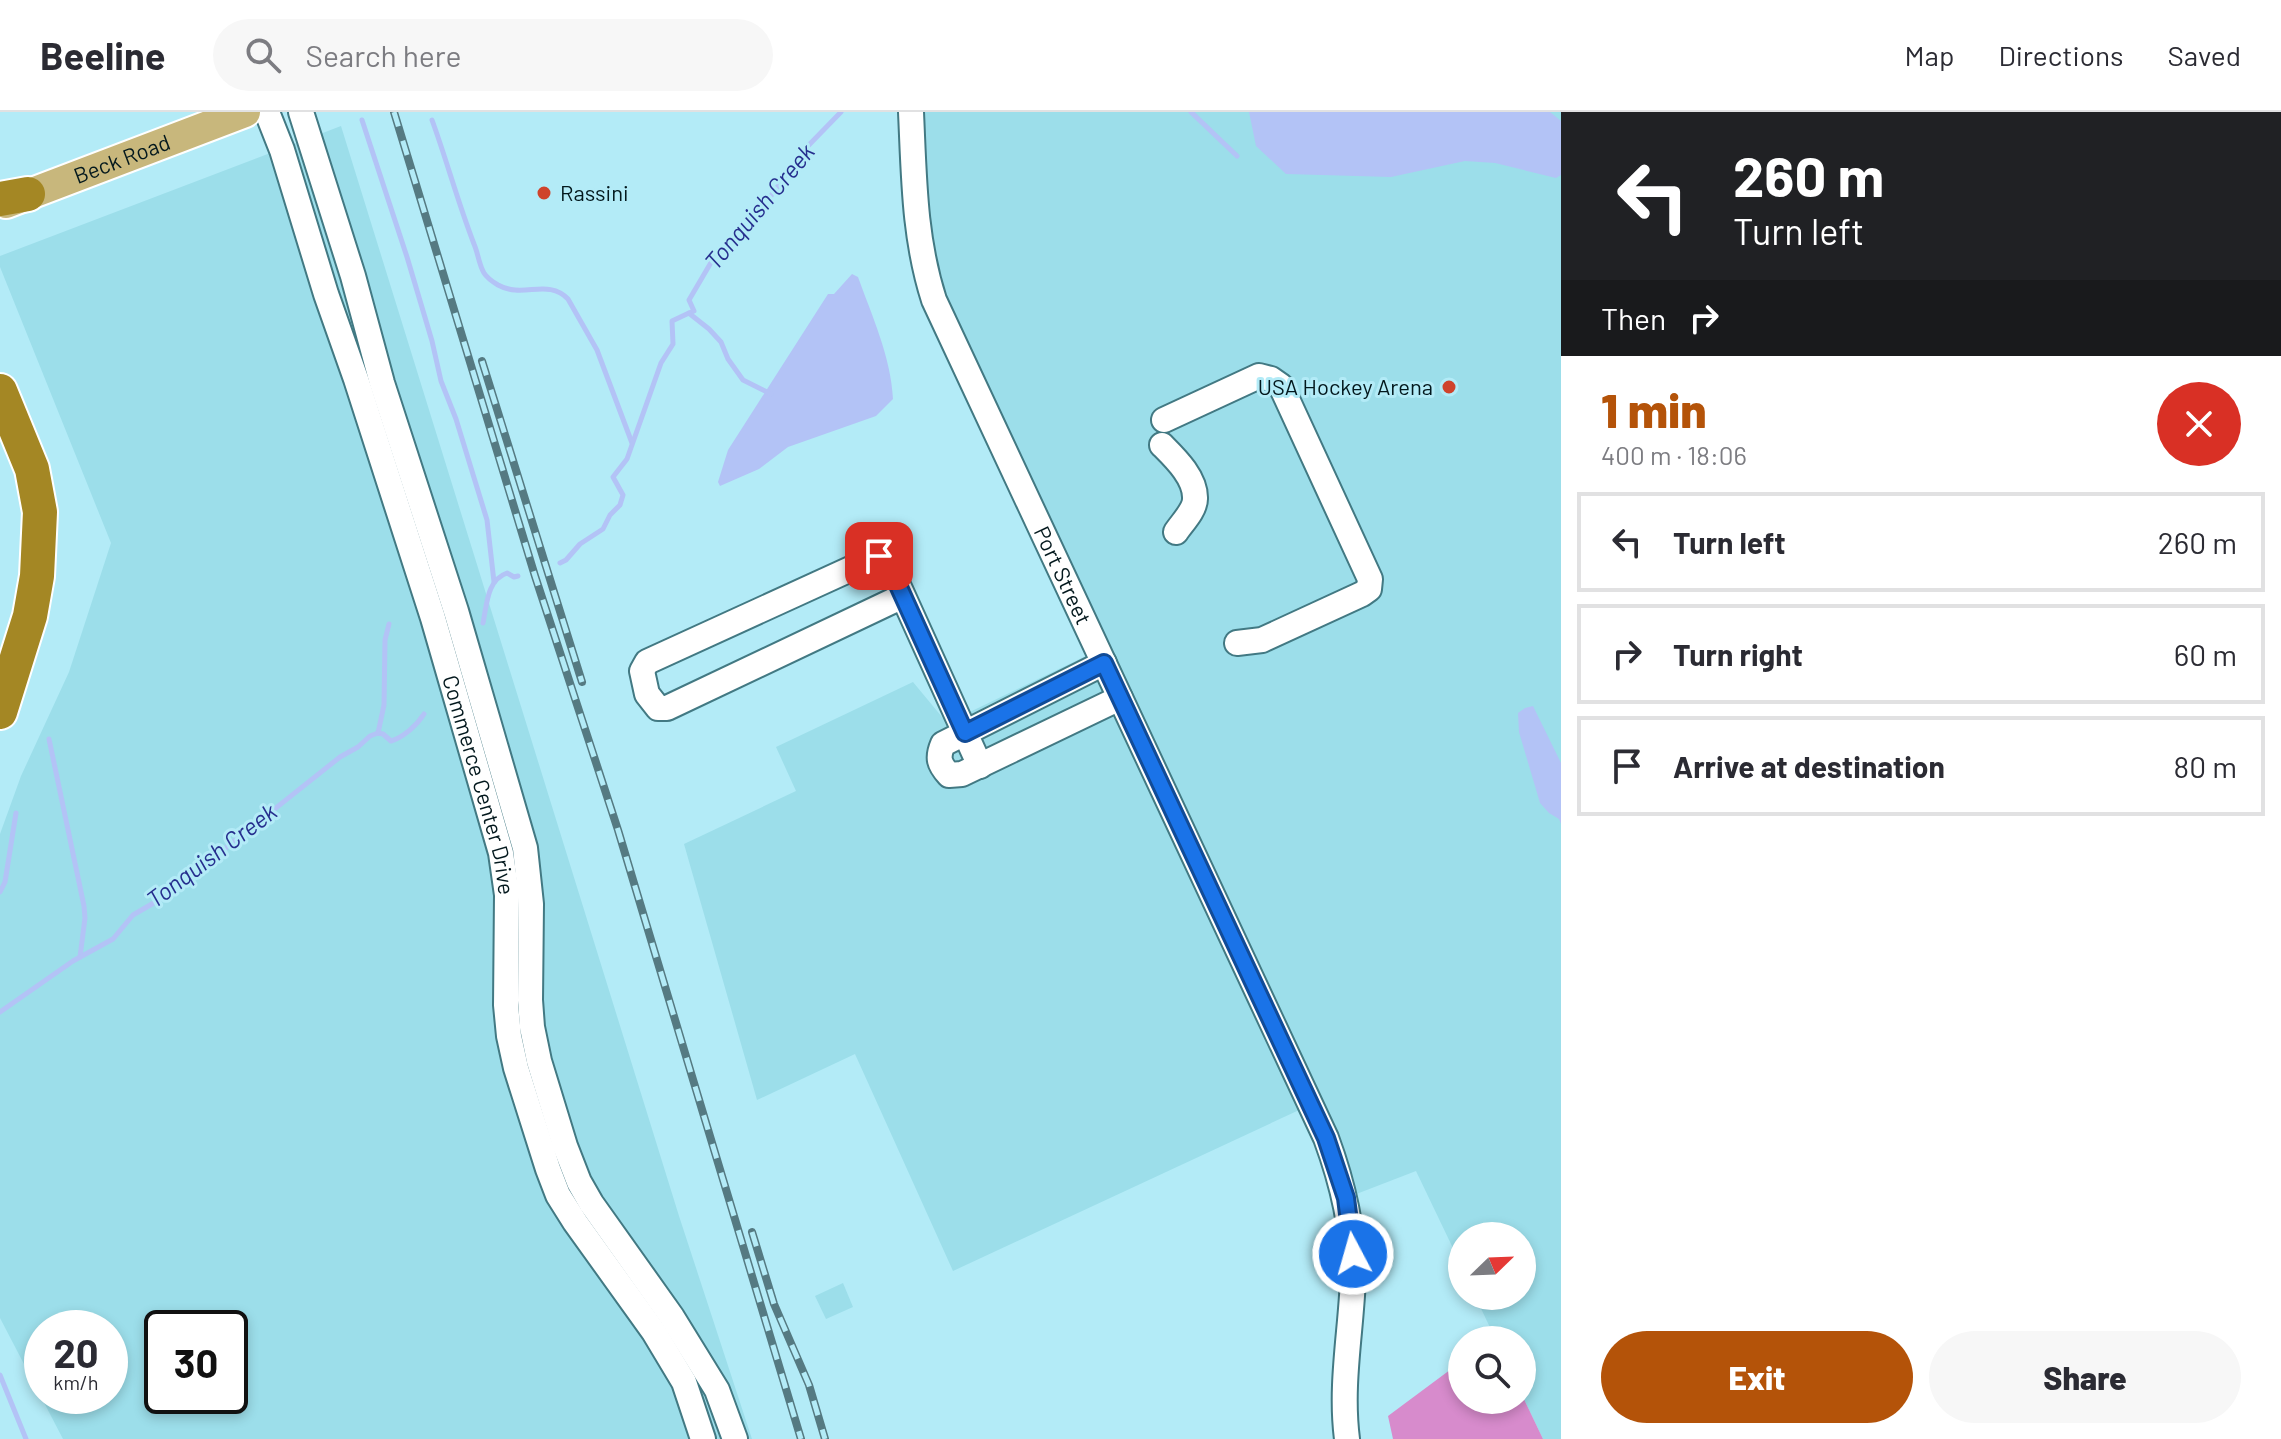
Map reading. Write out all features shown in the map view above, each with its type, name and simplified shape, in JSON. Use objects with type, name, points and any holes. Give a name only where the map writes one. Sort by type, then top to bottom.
[{"type":"highway","points":[[0,391],[32,469],[40,512],[37,576],[30,616],[0,712]]},
{"type":"main road","name":"Beck Road","points":[[9,200],[245,112]]},
{"type":"street","name":"Commerce Center Drive","points":[[267,112],[356,379],[444,615],[525,848],[531,904],[532,1027],[565,1146],[591,1203],[672,1317],[717,1390],[735,1439]]},
{"type":"street","name":"Commerce Center Drive","points":[[301,112],[353,276],[382,383],[444,615],[501,853],[507,895],[506,1005],[516,1068],[558,1195],[654,1332],[684,1382],[703,1439]]},
{"type":"street","name":"Port Street","points":[[911,112],[919,240],[934,300],[1326,1138],[1337,1168],[1346,1198],[1353,1254],[1344,1393],[1347,1439]]},
{"type":"street","points":[[1164,420],[1259,376],[1281,386],[1370,579],[1369,589],[1362,594],[1262,640],[1237,643]]},
{"type":"street","points":[[1162,445],[1182,465],[1195,499],[1190,513],[1176,532]]},
{"type":"street","points":[[903,596],[667,708],[658,708],[647,694],[642,671],[647,662],[879,556],[888,563],[903,596],[980,766]]},
{"type":"street","points":[[1104,663],[943,744],[938,757],[941,767],[949,775],[962,774],[1120,698]]},
{"type":"shaded area","points":[[911,112],[1561,112],[1561,1439],[1543,1439],[1531,1414],[1536,1414],[1536,1326],[1489,1326],[1482,1310],[1536,1310],[1536,1222],[1448,1222],[1448,1238],[1416,1171],[1346,1198],[1310,1105],[953,1271],[855,1054],[757,1100],[684,844],[796,791],[776,747],[913,682],[947,723],[1098,650],[934,300]]},
{"type":"shaded area","points":[[1249,112],[1550,112],[1561,121],[1561,175],[1556,178],[1495,163],[1465,161],[1391,177],[1286,174],[1256,146]]},
{"type":"shaded area","points":[[341,126],[679,1216],[752,1439],[63,1439],[50,1414],[128,1414],[128,1310],[24,1310],[24,1364],[0,1318],[0,834],[21,776],[69,672],[111,543],[0,267],[0,256]]},
{"type":"shaded area","points":[[852,274],[858,277],[880,337],[889,368],[893,399],[876,416],[788,447],[759,469],[720,486],[718,482],[728,450],[828,294],[834,294]]},
{"type":"shaded area","points":[[1533,706],[1561,763],[1561,824],[1540,803],[1519,732],[1518,713]]},
{"type":"shaded area","points":[[843,1283],[853,1307],[826,1319],[815,1296]]},
{"type":"shaded area","points":[[1448,1371],[1448,1414],[1531,1414],[1543,1439],[1393,1439],[1388,1416]]},
{"type":"waterway","name":"Tonquish Creek","points":[[689,313],[694,311],[689,300],[716,254],[728,251],[736,231],[765,204],[805,149],[841,112]]},
{"type":"waterway","points":[[1191,112],[1237,156]]},
{"type":"waterway","points":[[362,120],[407,257],[441,381],[487,520],[494,582]]},
{"type":"waterway","points":[[432,120],[484,273],[494,283],[507,289],[552,290],[568,299],[597,350],[632,443]]},
{"type":"waterway","name":"Tonquish Creek","points":[[560,563],[580,544],[603,529],[620,505],[623,495],[613,477],[627,459],[661,363],[673,344],[672,321],[689,313]]},
{"type":"waterway","points":[[690,314],[721,342],[728,359],[743,380],[771,394]]},
{"type":"waterway","name":"Tonquish Creek","points":[[483,623],[495,581],[507,573],[518,576]]},
{"type":"waterway","points":[[378,733],[384,705],[385,640],[389,624]]},
{"type":"waterway","name":"Tonquish Creek","points":[[378,733],[391,741],[396,739],[410,730],[424,714]]},
{"type":"waterway","name":"Tonquish Creek","points":[[0,1012],[73,961],[113,939],[133,915],[164,897],[340,757],[378,733]]},
{"type":"waterway","points":[[49,739],[84,906],[80,957]]},
{"type":"waterway","points":[[0,892],[5,882],[16,813]]},
{"type":"waterway","points":[[0,1375],[26,1439]]},
{"type":"railway","points":[[394,112],[535,576],[618,830],[801,1439]]},
{"type":"railway","points":[[482,361],[582,682]]},
{"type":"railway","points":[[752,1232],[774,1304],[809,1385],[825,1439]]},
{"type":"place","name":"Rassini","points":[[544,193]]},
{"type":"place","name":"USA Hockey Arena","points":[[1449,387]]},
{"type":"route","points":[[879,556],[888,563],[965,733],[1104,663],[1326,1138],[1346,1198],[1353,1254]]}]
